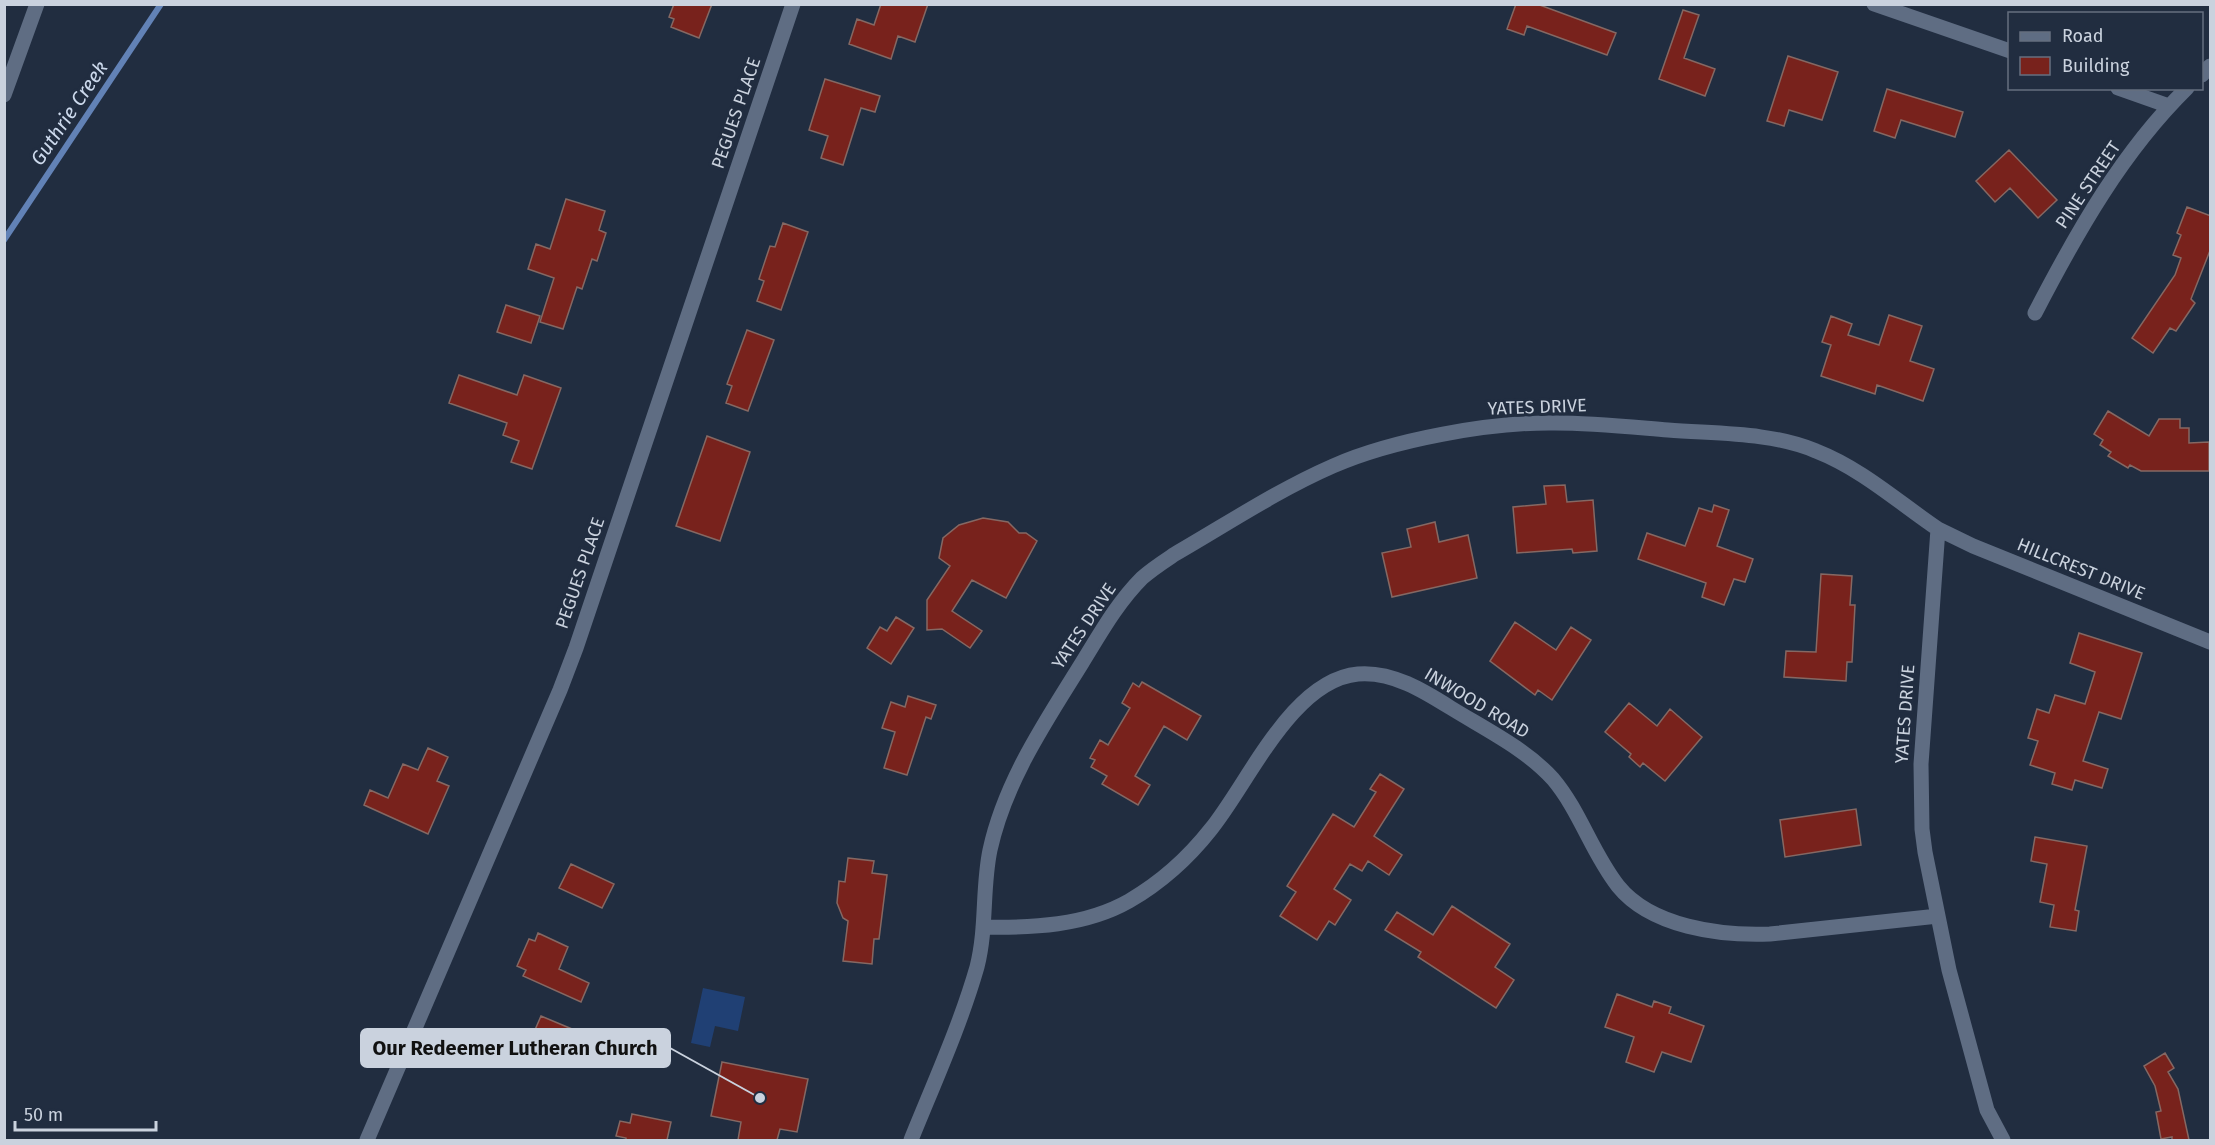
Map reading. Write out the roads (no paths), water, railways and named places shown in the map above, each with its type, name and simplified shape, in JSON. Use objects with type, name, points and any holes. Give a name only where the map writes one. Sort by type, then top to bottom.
[{"type":"street","name":"PEGUES PLACE","points":[[367,1140],[576,648],[793,4]]},
{"type":"street","points":[[1874,4],[2008,50]]},
{"type":"street","points":[[4,95],[36,10]]},
{"type":"street","points":[[2124,90],[2169,106]]},
{"type":"street","name":"PINE STREET","points":[[2035,313],[2091,209],[2169,106],[2185,90]]},
{"type":"street","name":"YATES DRIVE","points":[[911,1140],[970,990],[978,963],[990,849],[1004,806],[1042,728],[1108,621],[1131,591],[1156,566],[1175,554],[1293,485],[1335,465],[1378,450],[1435,436],[1525,424],[1554,423],[1756,438],[1797,444],[1831,457],[1885,489],[1938,530],[1920,786],[1925,852],[1949,970],[1976,1075],[1992,1122],[2003,1140]]},
{"type":"street","name":"HILLCREST DRIVE","points":[[1938,530],[2211,642]]},
{"type":"street","name":"INWOOD ROAD","points":[[983,927],[1026,928],[1072,921],[1102,913],[1127,902],[1151,887],[1213,828],[1280,731],[1306,698],[1321,687],[1341,678],[1359,674],[1390,678],[1418,688],[1502,740],[1541,768],[1565,795],[1617,885],[1638,905],[1650,912],[1715,933],[1742,935],[1938,916]]},
{"type":"waterway","name":"Guthrie Creek","points":[[4,240],[161,4]]},
{"type":"place","name":"Our Redeemer Lutheran Church","points":[[760,1098]]}]
